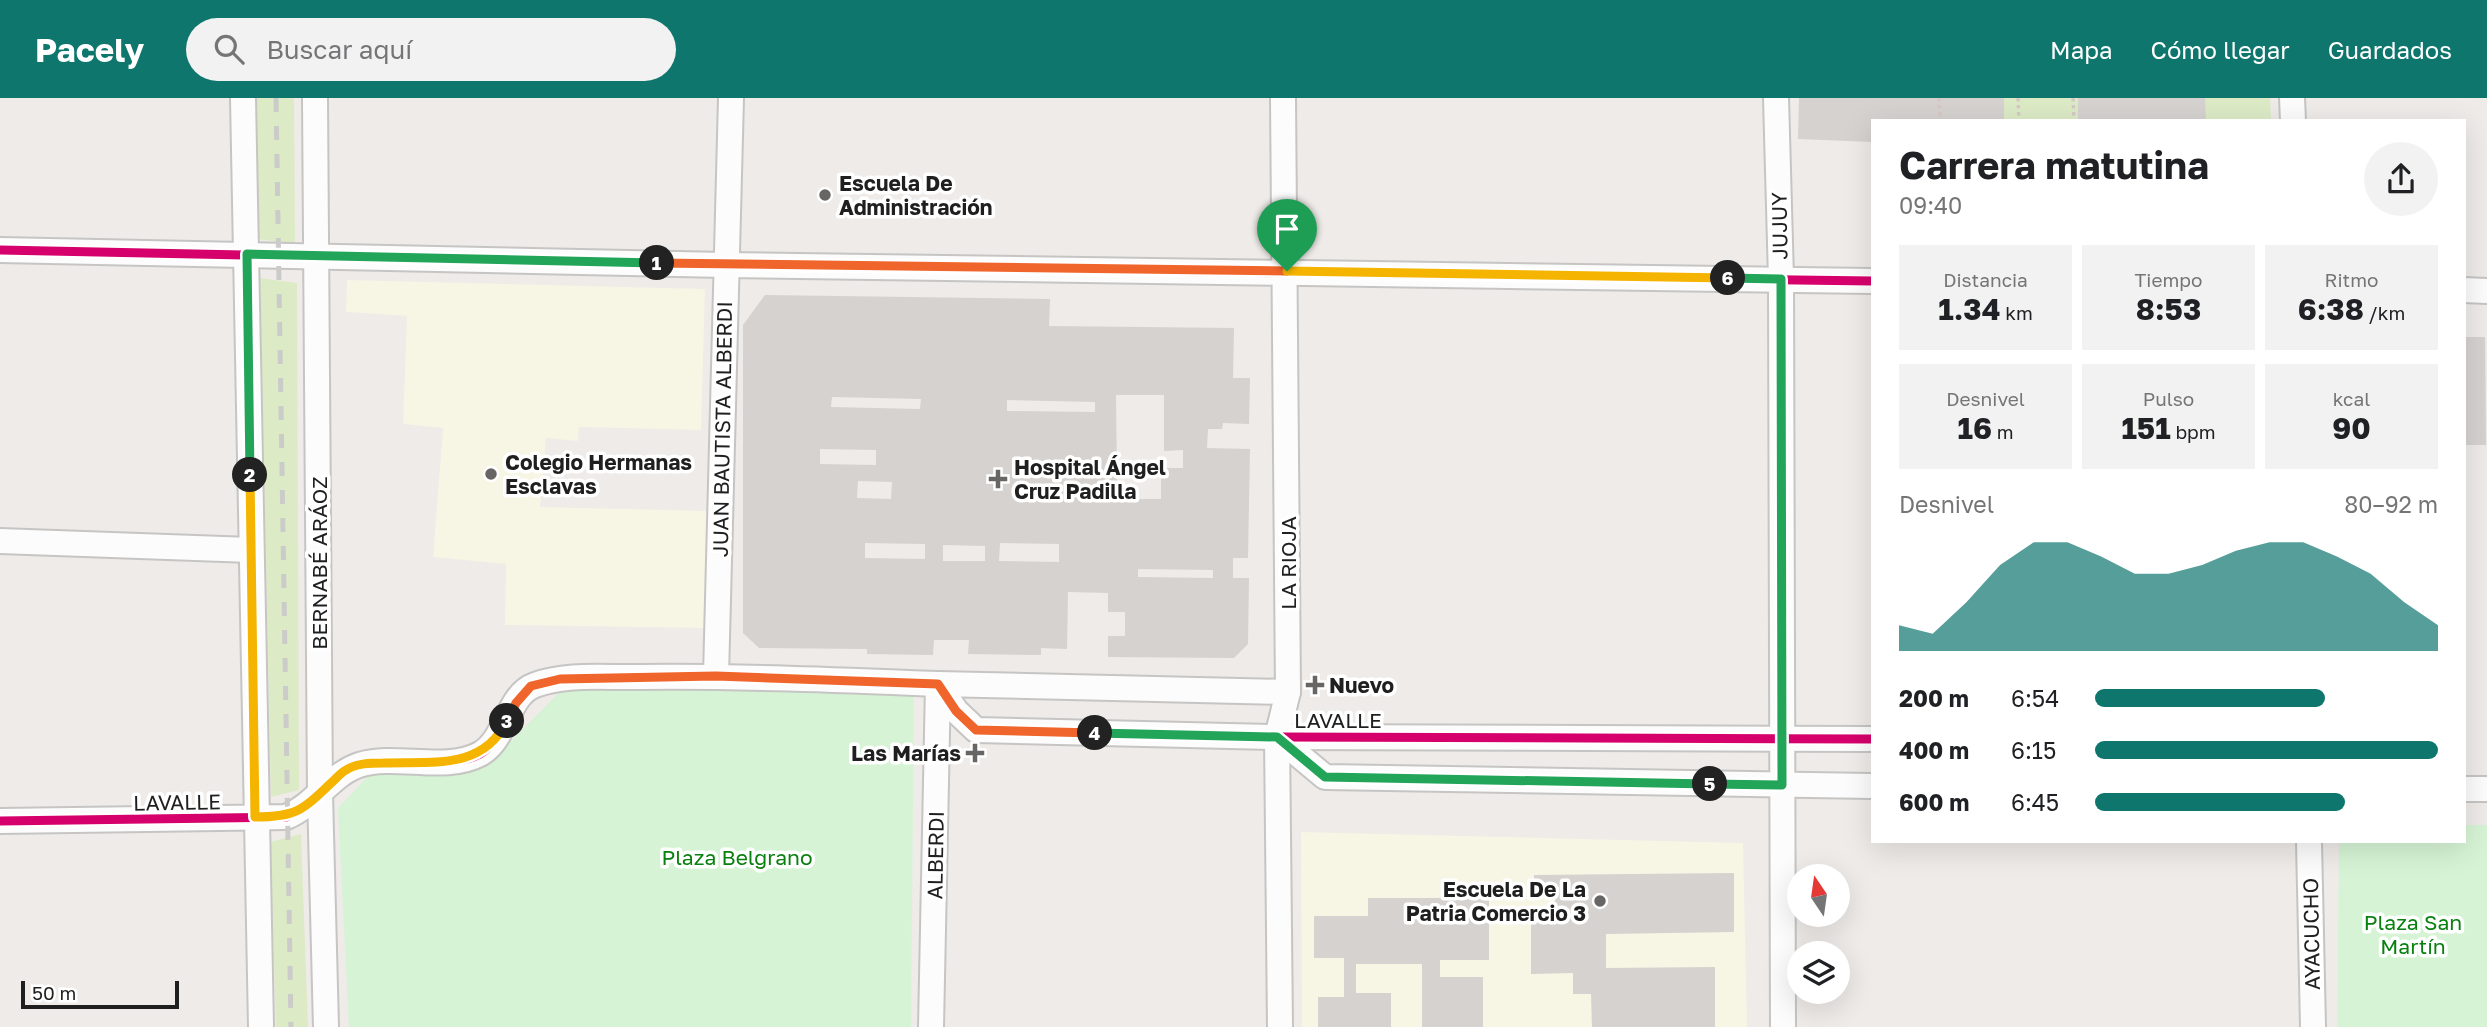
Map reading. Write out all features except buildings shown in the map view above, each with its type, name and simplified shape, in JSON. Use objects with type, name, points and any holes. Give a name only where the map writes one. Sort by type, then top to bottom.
[{"type":"street","points":[[243,98],[261,1027]]},
{"type":"street","name":"BERNABÉ ARÁOZ","points":[[315,98],[320,794],[326,1027]]},
{"type":"street","name":"JUAN BAUTISTA ALBERDI","points":[[716,676],[731,98]]},
{"type":"street","name":"LA RIOJA","points":[[1280,1027],[1277,737],[1289,692],[1287,271],[1283,98]]},
{"type":"street","name":"JUJUY","points":[[1776,98],[1781,279],[1783,1027]]},
{"type":"street","points":[[2292,98],[2293,119]]},
{"type":"street","points":[[0,250],[726,265],[1871,281]]},
{"type":"street","points":[[2466,290],[2487,291]]},
{"type":"street","points":[[0,541],[251,550]]},
{"type":"street","name":"LAVALLE","points":[[0,821],[286,817],[303,810],[346,769],[363,764],[461,759],[479,754],[498,739],[516,703],[531,686],[560,679],[716,676],[1289,692]]},
{"type":"street","name":"LAVALLE","points":[[938,684],[956,711],[976,730],[1277,737],[1871,739]]},
{"type":"street","name":"ALBERDI","points":[[931,1027],[938,684]]},
{"type":"street","name":"LAVALLE","points":[[1277,737],[1325,777],[1871,786]]},
{"type":"street","points":[[2466,789],[2487,789]]},
{"type":"street","name":"AYACUCHO","points":[[2309,843],[2313,1027]]},
{"type":"path","points":[[1939,98],[1940,119]]},
{"type":"path","points":[[2018,98],[2019,119]]},
{"type":"path","points":[[2073,98],[2074,119]]},
{"type":"shaded area","name":"Colegio Hermanas Esclavas","points":[[347,280],[705,289],[701,430],[579,427],[578,441],[546,438],[540,507],[709,511],[707,628],[505,625],[506,564],[433,557],[443,428],[403,424],[407,316],[346,312]]},
{"type":"shaded area","points":[[1301,832],[1743,843],[1747,1027],[1302,1027]]},
{"type":"green space","points":[[256,98],[294,98],[295,244],[258,239]]},
{"type":"green space","points":[[2004,98],[2078,98],[2078,119],[2004,119]]},
{"type":"green space","points":[[2204,98],[2270,98],[2271,119],[2205,119]]},
{"type":"green space","points":[[260,278],[297,283],[299,790],[271,797]]},
{"type":"green space","name":"Plaza Belgrano","points":[[567,685],[914,690],[911,1027],[349,1027],[338,808],[370,774],[484,768]]},
{"type":"green space","name":"Plaza San Martín","points":[[2466,825],[2487,825],[2487,1027],[2337,1027],[2339,843],[2466,843]]},
{"type":"green space","points":[[301,834],[308,1027],[276,1027],[270,842]]},
{"type":"railway","points":[[276,98],[291,1027]]},
{"type":"cycle path","points":[[0,250],[725,265],[1871,281]]},
{"type":"cycle path","points":[[0,821],[286,817],[306,805],[339,776],[359,765],[388,761],[451,762],[480,754],[496,738],[512,707],[526,690],[547,681],[573,677],[752,678],[938,684],[956,711],[976,730],[1277,737],[1871,739]]},
{"type":"place","name":"Escuela De Administración","points":[[825,195]]},
{"type":"place","name":"Colegio Hermanas Esclavas","points":[[491,474]]},
{"type":"place","name":"Hospital Ángel Cruz Padilla","points":[[998,479]]},
{"type":"place","name":"Nuevo","points":[[1315,685]]},
{"type":"place","name":"Las Marías","points":[[975,753]]},
{"type":"place","name":"Escuela De La Patria Comercio 3","points":[[1600,901]]},
{"type":"route","points":[[247,254],[726,265],[1287,271],[1781,279],[1782,785],[1325,777],[1277,737],[976,730],[956,711],[938,684],[716,676],[560,679],[531,686],[516,703],[498,739],[479,754],[461,759],[363,764],[346,769],[303,810],[286,817],[255,817],[247,254]]}]
